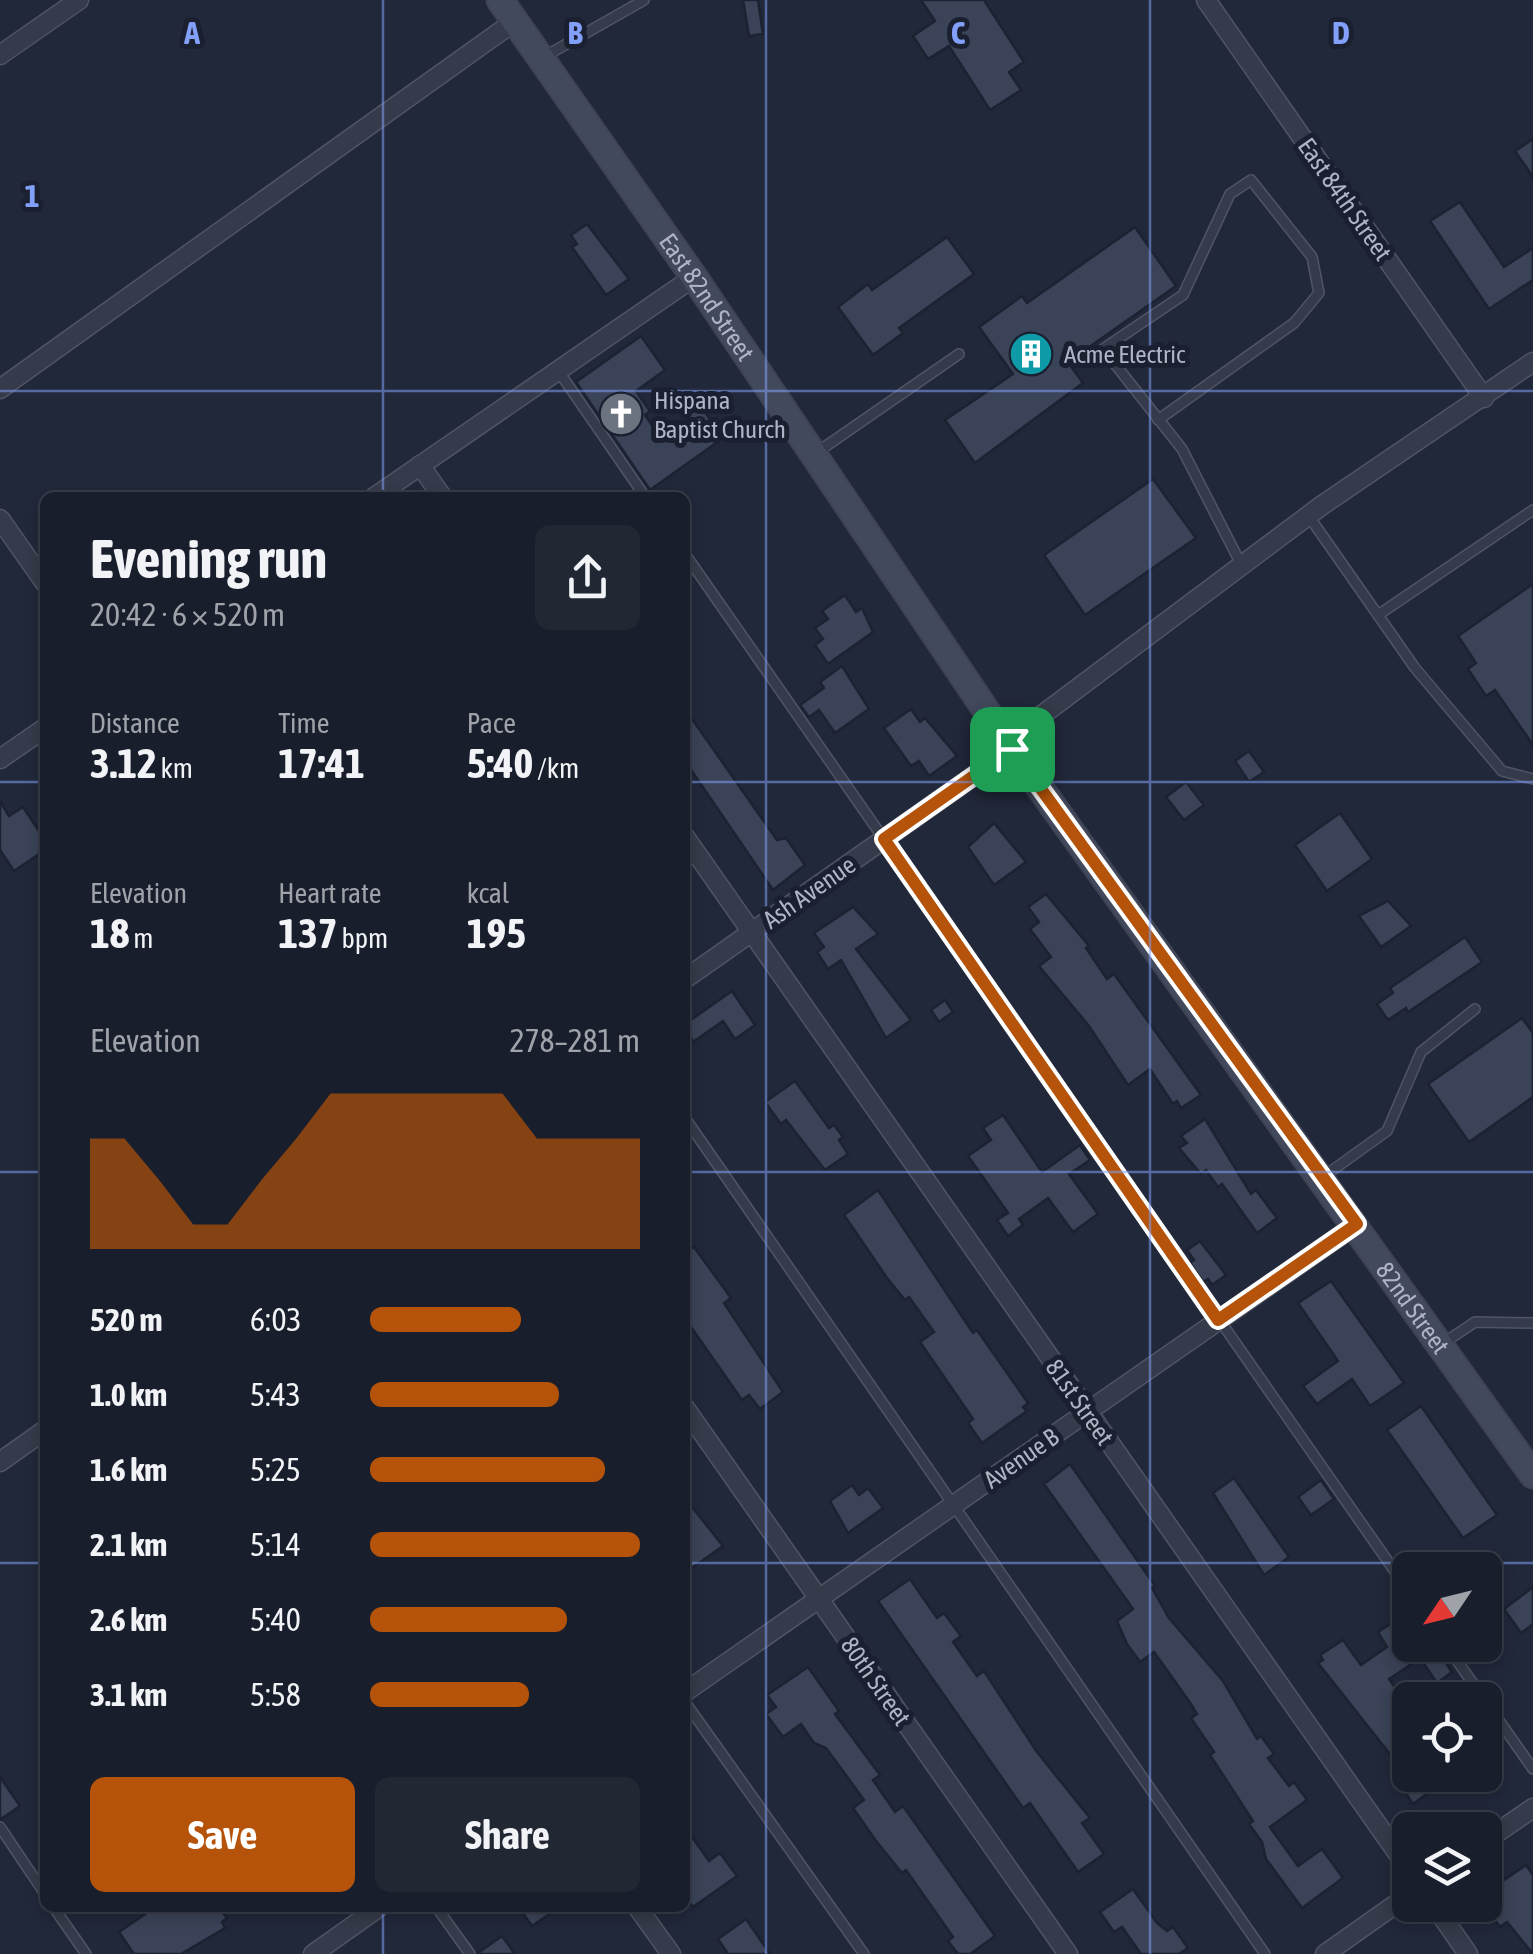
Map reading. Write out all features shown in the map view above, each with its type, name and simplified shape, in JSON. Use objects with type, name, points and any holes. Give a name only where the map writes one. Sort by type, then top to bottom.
[{"type":"street","points":[[0,55],[78,0]]},
{"type":"street","name":"East 84th Street","points":[[1206,0],[1484,398]]},
{"type":"street","points":[[0,389],[508,11]]},
{"type":"street","name":"East 82nd Street","points":[[508,11],[694,276],[1012,749]]},
{"type":"street","points":[[382,492],[694,276]]},
{"type":"street","name":"Ash Avenue","points":[[690,975],[1012,749],[1034,721],[1308,516],[1533,362]]},
{"type":"street","points":[[420,465],[439,492]]},
{"type":"street","points":[[0,519],[40,576]]},
{"type":"street","points":[[0,760],[40,732]]},
{"type":"street","name":"82nd Street","points":[[1012,749],[1357,1224],[1533,1475]]},
{"type":"street","name":"81st Street","points":[[690,845],[1392,1845]]},
{"type":"street","name":"Avenue B","points":[[690,1689],[1357,1224]]},
{"type":"street","name":"80th Street","points":[[690,1415],[1068,1954]]},
{"type":"street","points":[[0,1462],[40,1434]]},
{"type":"street","points":[[1502,1830],[1533,1808]]},
{"type":"street","points":[[1325,1954],[1392,1907]]},
{"type":"street","points":[[313,1954],[372,1912]]},
{"type":"street","points":[[641,1912],[671,1954]]},
{"type":"street","points":[[1446,1922],[1468,1954]]},
{"type":"lane","points":[[540,58],[584,30],[644,0]]},
{"type":"lane","points":[[1158,420],[1294,323],[1319,293],[1312,257],[1251,180],[1230,194],[1182,295],[1103,350],[1158,420],[1182,450],[1242,566]]},
{"type":"lane","points":[[814,455],[959,354]]},
{"type":"lane","points":[[557,370],[642,492]]},
{"type":"lane","points":[[1378,615],[1533,510]]},
{"type":"lane","points":[[1308,516],[1415,668],[1502,771],[1533,780]]},
{"type":"lane","points":[[690,561],[1392,1567]]},
{"type":"lane","points":[[1323,1178],[1387,1131],[1421,1052],[1474,1009]]},
{"type":"lane","points":[[690,1125],[1265,1954]]},
{"type":"lane","points":[[1442,1344],[1475,1322],[1533,1322]]},
{"type":"lane","points":[[1458,1662],[1533,1769]]},
{"type":"lane","points":[[690,1709],[864,1954]]},
{"type":"lane","points":[[0,1828],[40,1887]]},
{"type":"lane","points":[[57,1912],[86,1954]]},
{"type":"lane","points":[[439,1912],[470,1954]]},
{"type":"building","points":[[743,0],[758,0],[763,34],[749,36]]},
{"type":"building","points":[[921,0],[984,0],[1024,62],[1009,72],[1021,90],[990,110],[949,46],[928,59],[913,36],[935,21]]},
{"type":"building","points":[[1533,139],[1533,177],[1515,151]]},
{"type":"building","points":[[1460,202],[1504,267],[1533,248],[1533,280],[1489,309],[1430,221]]},
{"type":"building","points":[[587,224],[629,279],[606,295],[572,247],[577,244],[571,235]]},
{"type":"building","points":[[1135,227],[1176,286],[1068,362],[1083,383],[975,463],[945,420],[1013,374],[979,327],[1022,296],[1027,303]]},
{"type":"building","points":[[947,237],[974,274],[899,328],[903,333],[873,355],[838,307],[868,284],[872,290]]},
{"type":"building","name":"Hispana Baptist Church","points":[[641,336],[665,370],[636,391],[650,411],[645,415],[662,440],[690,420],[684,411],[697,401],[723,438],[650,490],[576,382]]},
{"type":"building","points":[[1153,479],[1196,538],[1085,615],[1044,555]]},
{"type":"building","points":[[1533,584],[1533,745],[1495,690],[1486,696],[1468,669],[1476,663],[1458,636]]},
{"type":"building","points":[[845,595],[856,612],[862,608],[873,632],[828,664],[815,645],[823,639],[815,628],[828,619],[822,611]]},
{"type":"building","points":[[842,666],[869,709],[835,733],[819,710],[809,717],[800,705],[824,688],[820,682]]},
{"type":"building","points":[[911,709],[920,722],[925,718],[957,756],[929,776],[919,761],[911,766],[884,728]]},
{"type":"building","points":[[690,716],[777,840],[786,838],[805,865],[773,890],[690,768]]},
{"type":"building","points":[[1249,751],[1264,772],[1249,782],[1235,761]]},
{"type":"building","points":[[1186,782],[1204,805],[1184,820],[1166,797]]},
{"type":"building","points":[[0,801],[9,816],[23,807],[40,832],[40,853],[14,871],[0,850]]},
{"type":"building","points":[[1340,813],[1372,859],[1327,891],[1295,845]]},
{"type":"building","points":[[994,823],[1026,862],[994,885],[968,847]]},
{"type":"building","points":[[1046,894],[1089,946],[1086,948],[1107,979],[1114,974],[1201,1095],[1181,1108],[1177,1101],[1173,1104],[1150,1069],[1128,1085],[1089,1026],[1039,966],[1051,957],[1030,929],[1039,922],[1028,907]]},
{"type":"building","points":[[1388,901],[1411,926],[1381,947],[1359,916]]},
{"type":"building","points":[[853,907],[878,934],[856,949],[911,1020],[886,1038],[841,960],[828,969],[817,952],[824,947],[814,933]]},
{"type":"building","points":[[1465,937],[1482,962],[1408,1012],[1406,1008],[1388,1020],[1377,1004],[1393,993],[1390,988]]},
{"type":"building","points":[[732,991],[755,1025],[735,1039],[723,1021],[693,1042],[690,1020]]},
{"type":"building","points":[[945,1000],[953,1012],[939,1022],[931,1010]]},
{"type":"building","points":[[1522,1018],[1533,1033],[1533,1097],[1469,1142],[1428,1084]]},
{"type":"building","points":[[795,1081],[829,1128],[834,1125],[843,1137],[839,1140],[848,1154],[825,1170],[786,1120],[781,1124],[765,1102]]},
{"type":"building","points":[[1003,1115],[1042,1172],[1080,1145],[1090,1160],[1069,1174],[1098,1214],[1073,1232],[1048,1198],[1019,1219],[1023,1225],[1008,1236],[997,1220],[1008,1213],[968,1156],[991,1140],[983,1128]]},
{"type":"building","points":[[1205,1119],[1251,1194],[1256,1190],[1277,1218],[1257,1233],[1222,1184],[1218,1187],[1206,1170],[1201,1174],[1179,1148],[1187,1143],[1181,1136]]},
{"type":"building","points":[[878,1190],[973,1333],[977,1330],[1028,1403],[1023,1407],[1027,1411],[982,1443],[968,1423],[973,1419],[920,1342],[934,1332],[909,1297],[905,1300],[887,1278],[844,1215]]},
{"type":"building","points":[[1200,1241],[1226,1275],[1212,1285],[1208,1279],[1203,1282],[1190,1263],[1194,1260],[1187,1250]]},
{"type":"building","points":[[694,1247],[731,1298],[724,1303],[783,1392],[760,1409],[749,1395],[742,1400],[690,1328],[690,1250]]},
{"type":"building","points":[[1331,1281],[1404,1383],[1370,1406],[1352,1379],[1317,1404],[1303,1386],[1338,1361],[1298,1303]]},
{"type":"building","points":[[1421,1406],[1497,1515],[1463,1538],[1387,1430]]},
{"type":"building","points":[[1070,1464],[1155,1586],[1152,1588],[1169,1618],[1223,1681],[1257,1739],[1261,1736],[1274,1754],[1268,1758],[1289,1786],[1294,1782],[1307,1800],[1270,1827],[1298,1866],[1322,1849],[1343,1878],[1302,1908],[1266,1859],[1262,1842],[1249,1824],[1253,1821],[1191,1718],[1197,1714],[1191,1704],[1154,1652],[1140,1662],[1127,1644],[1117,1621],[1133,1609],[1044,1484]]},
{"type":"building","points":[[1234,1478],[1289,1557],[1264,1575],[1213,1493]]},
{"type":"building","points":[[1321,1480],[1334,1499],[1311,1515],[1298,1497]]},
{"type":"building","points":[[852,1485],[859,1495],[868,1488],[883,1508],[848,1533],[830,1501]]},
{"type":"building","points":[[690,1504],[723,1546],[690,1569]]},
{"type":"building","points":[[910,1579],[937,1618],[944,1613],[961,1636],[953,1642],[977,1676],[984,1671],[1037,1752],[1090,1818],[1082,1823],[1104,1854],[1078,1872],[1030,1803],[1023,1808],[878,1601]]},
{"type":"building","points":[[1533,1587],[1533,1624],[1521,1633],[1504,1609]]},
{"type":"building","points":[[1392,1623],[1392,1662],[1414,1662],[1389,1679],[1392,1757],[1318,1663],[1323,1660],[1320,1655],[1343,1640],[1361,1665],[1387,1647],[1378,1632]]},
{"type":"building","points":[[1445,1662],[1452,1672],[1436,1682],[1424,1664]]},
{"type":"building","points":[[808,1667],[839,1711],[835,1714],[880,1775],[873,1780],[895,1812],[903,1806],[995,1936],[970,1954],[958,1954],[948,1941],[953,1937],[906,1870],[902,1873],[876,1841],[853,1808],[864,1800],[826,1748],[814,1743],[801,1724],[783,1737],[766,1714],[776,1707],[767,1695]]},
{"type":"building","points":[[0,1777],[20,1806],[1,1819],[0,1819]]},
{"type":"building","points":[[1405,1792],[1430,1792],[1413,1804]]},
{"type":"building","points":[[690,1834],[709,1861],[720,1853],[737,1876],[693,1907]]},
{"type":"building","points":[[1526,1865],[1533,1875],[1533,1954],[1507,1922],[1500,1927],[1496,1922],[1502,1922],[1502,1881]]},
{"type":"building","points":[[1133,1889],[1157,1923],[1167,1931],[1173,1927],[1188,1948],[1179,1954],[1141,1954],[1122,1927],[1114,1932],[1100,1912]]},
{"type":"building","points":[[148,1912],[222,1912],[227,1918],[222,1922],[225,1928],[181,1954],[134,1954],[119,1932]]},
{"type":"building","points":[[522,1912],[552,1912],[532,1926]]},
{"type":"building","points":[[746,1919],[770,1954],[728,1954],[718,1939]]},
{"type":"building","points":[[502,1936],[515,1954],[478,1954],[478,1953]]},
{"type":"place","name":"Acme Electric","points":[[1031,354]]},
{"type":"place","name":"Hispana Baptist Church","points":[[621,414]]},
{"type":"route","points":[[1012,749],[1357,1224],[1218,1320],[884,839],[1012,749]]}]
